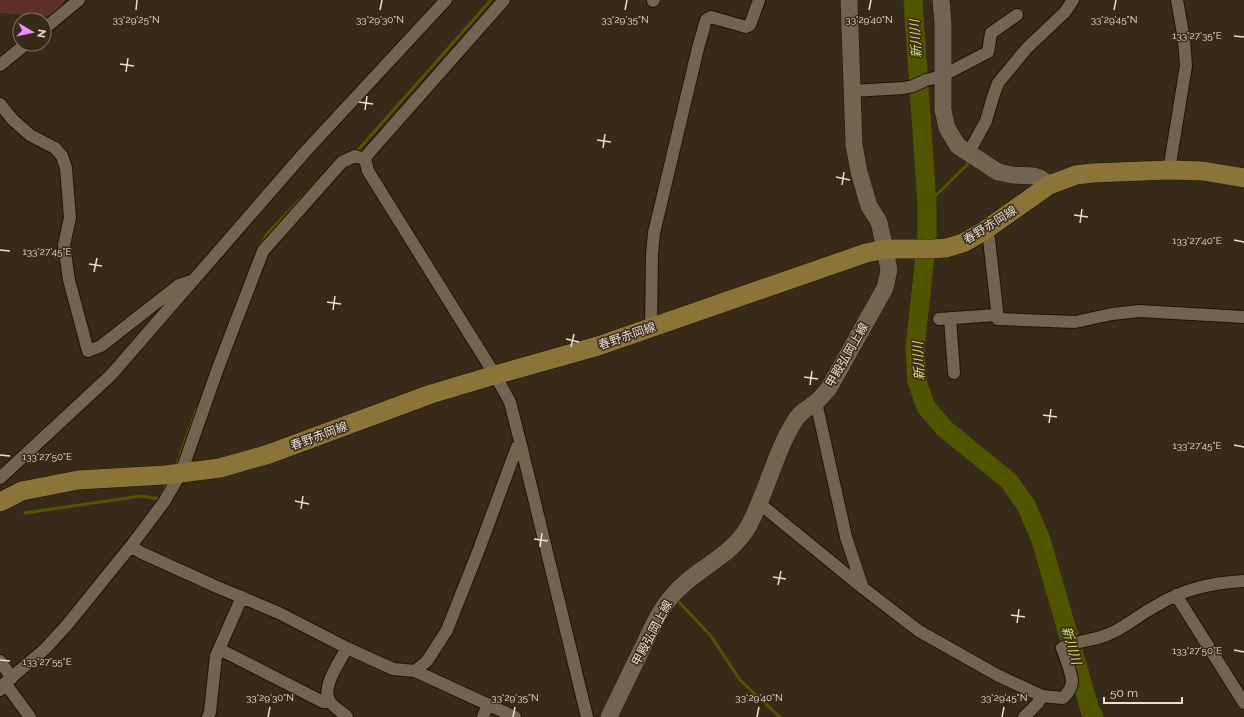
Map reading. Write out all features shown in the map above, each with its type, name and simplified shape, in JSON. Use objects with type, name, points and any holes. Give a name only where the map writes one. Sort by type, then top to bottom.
[{"type":"main road","name":"甲殿弘岡上線","points":[[609,717],[652,627],[665,606],[681,586],[737,542],[748,527],[759,503],[774,462],[796,418],[802,410],[816,402],[829,388],[885,288],[889,270],[885,249],[879,222],[869,206],[859,172],[854,145],[849,0]]},
{"type":"main road","points":[[942,0],[943,110],[947,128],[958,146],[998,172],[1012,175],[1034,176],[1040,178],[1049,185]]},
{"type":"main road","name":"春野赤岡線","points":[[0,502],[22,491],[78,480],[181,473],[220,468],[269,454],[431,394],[598,346],[651,329],[866,253],[885,249],[946,248],[963,243],[984,231],[1049,185],[1076,175],[1169,170],[1203,171],[1244,178]]},
{"type":"street","points":[[52,22],[79,0]]},
{"type":"street","points":[[0,478],[111,375],[304,153],[446,0]]},
{"type":"street","points":[[504,0],[365,159],[368,171],[495,375],[510,402],[587,717]]},
{"type":"street","points":[[651,329],[652,254],[654,233],[706,20],[711,17],[746,27],[750,25],[759,0]]},
{"type":"street","points":[[972,154],[986,121],[998,83],[1027,48],[1065,12],[1073,0]]},
{"type":"street","points":[[1169,170],[1186,66],[1184,39],[1177,0]]},
{"type":"street","points":[[852,91],[904,88],[942,76],[988,52],[991,33],[1017,15]]},
{"type":"street","points":[[0,65],[16,52]]},
{"type":"street","points":[[0,104],[13,120],[30,135],[55,148],[62,156],[66,168],[70,218],[64,246],[69,280],[88,350],[101,346],[179,285],[194,280]]},
{"type":"street","points":[[6,684],[56,638],[131,546],[164,502],[181,473],[218,368],[263,251],[342,162],[355,156],[365,159]]},
{"type":"street","points":[[984,231],[989,239],[998,319],[1075,322],[1112,314],[1139,311],[1244,317]]},
{"type":"street","points":[[954,373],[944,318],[997,315]]},
{"type":"street","points":[[816,402],[846,537],[863,588]]},
{"type":"street","points":[[415,670],[427,661],[447,630],[517,447],[521,445]]},
{"type":"street","points":[[759,503],[863,588],[919,631],[997,675],[1042,696],[1063,698],[1071,688],[1072,682],[1062,648],[1065,646],[1109,634],[1176,595],[1197,587],[1224,582],[1244,581]]},
{"type":"street","points":[[131,546],[140,552],[279,613],[347,648],[392,668],[415,670],[515,717]]},
{"type":"street","points":[[1176,595],[1244,702]]},
{"type":"street","points":[[208,717],[210,712],[216,656],[242,597]]},
{"type":"street","points":[[329,702],[328,684],[347,648]]},
{"type":"street","points":[[219,649],[322,702],[329,702],[347,717]]},
{"type":"street","points":[[0,660],[6,684],[30,717]]},
{"type":"street","points":[[1024,717],[1038,703],[1042,696]]},
{"type":"street","points":[[483,717],[488,704]]},
{"type":"shaded area","points":[[0,0],[65,0],[58,17],[52,17],[52,12],[0,13]]},
{"type":"waterway","points":[[353,152],[359,149],[491,0]]},
{"type":"waterway","name":"新川川","points":[[913,0],[927,204],[927,238],[915,348],[917,381],[926,407],[945,429],[1009,481],[1026,505],[1041,540],[1090,710],[1094,717]]},
{"type":"waterway","points":[[1001,90],[1008,79]]},
{"type":"waterway","points":[[927,204],[966,166],[970,160]]},
{"type":"waterway","points":[[260,246],[267,234],[317,182]]},
{"type":"waterway","points":[[177,464],[197,408]]},
{"type":"waterway","points":[[162,494],[167,483]]},
{"type":"waterway","points":[[25,513],[141,496],[159,499]]},
{"type":"waterway","points":[[678,601],[711,636],[740,680],[780,717]]}]
